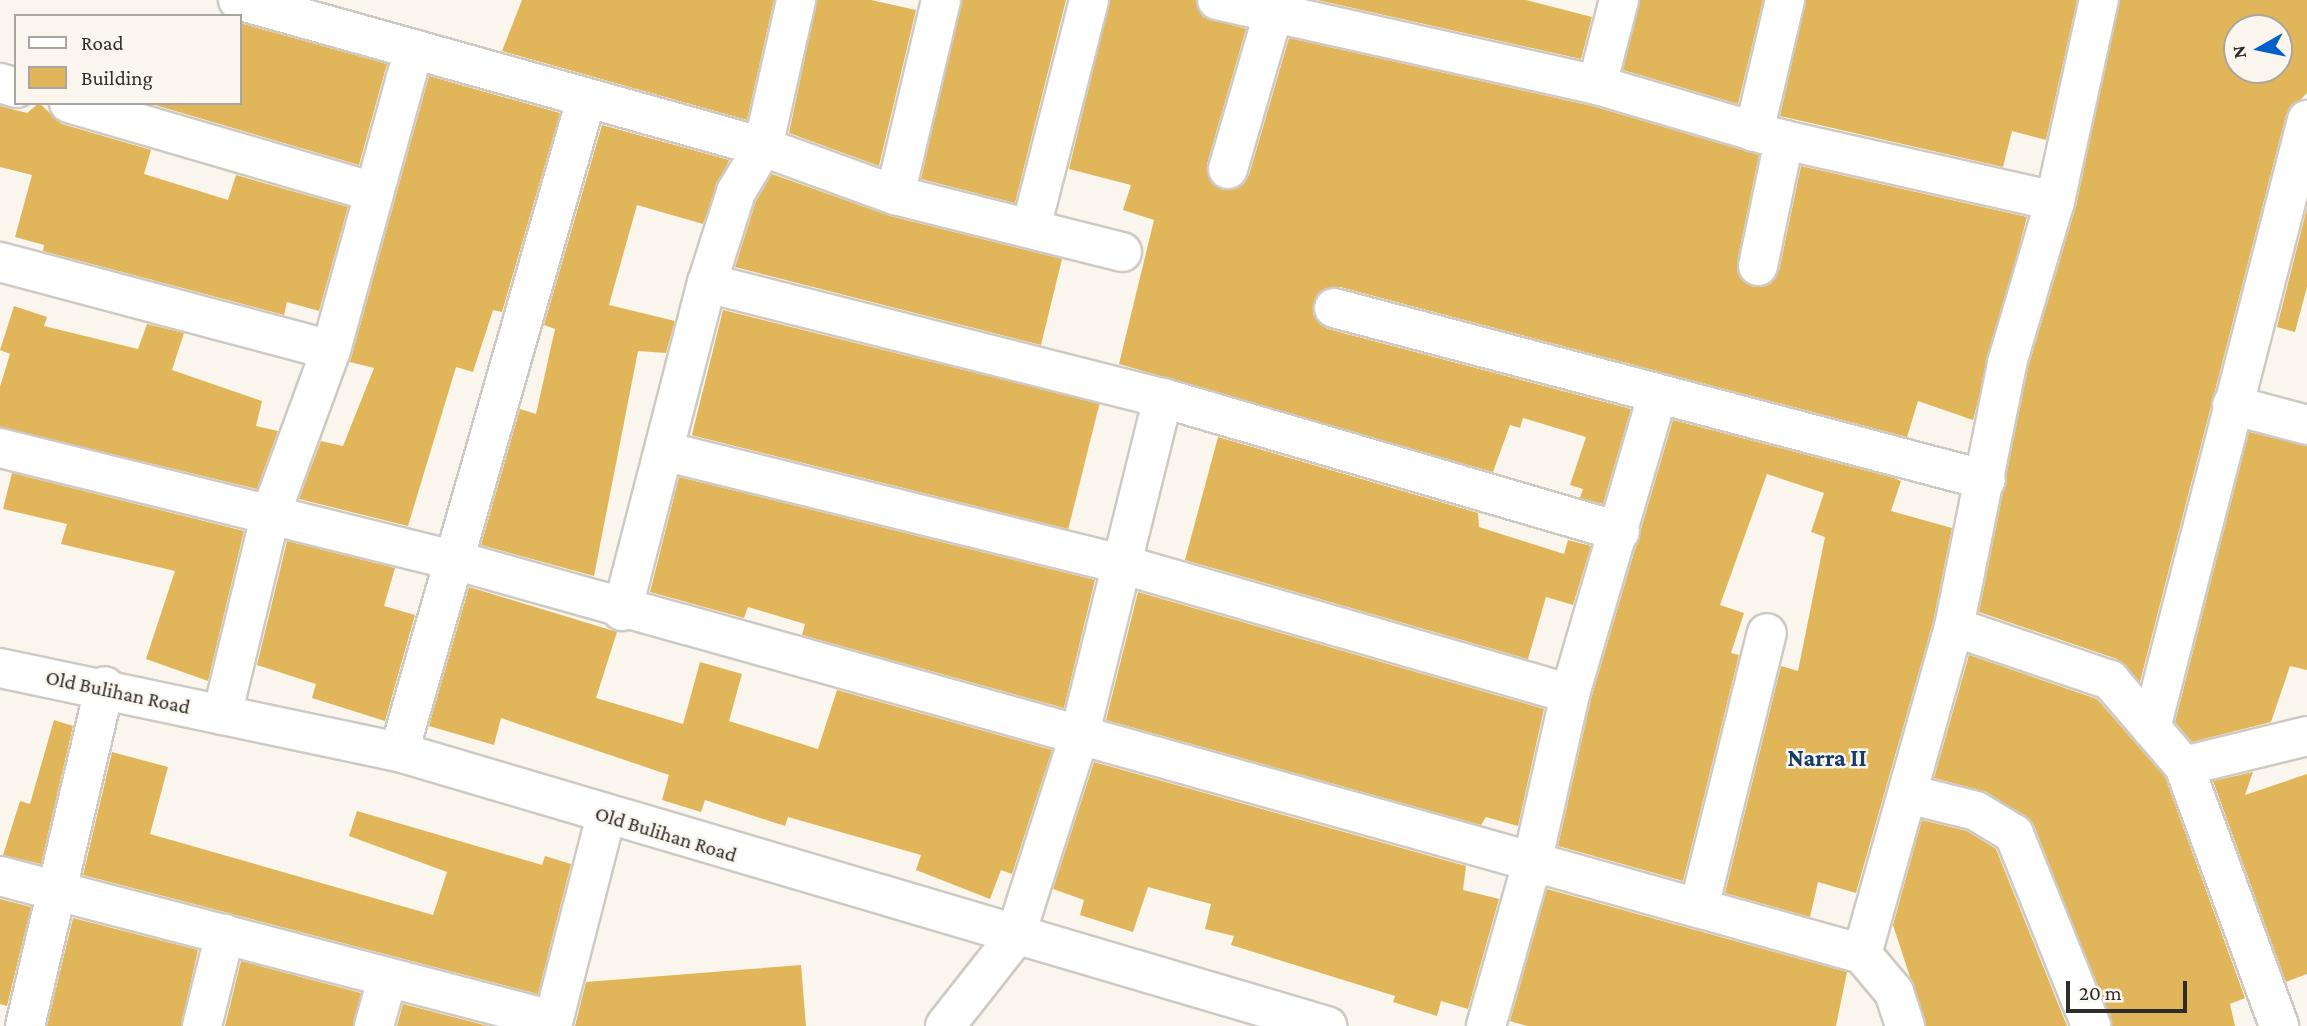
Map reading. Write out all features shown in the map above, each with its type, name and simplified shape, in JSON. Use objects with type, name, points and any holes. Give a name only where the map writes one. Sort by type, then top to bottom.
[{"type":"street","points":[[238,0],[586,100],[763,147],[895,195],[1032,225],[1122,252]]},
{"type":"street","points":[[622,611],[667,452],[707,283],[736,192],[763,147],[796,0]]},
{"type":"street","points":[[895,195],[941,0]]},
{"type":"street","points":[[1032,225],[1089,0]]},
{"type":"street","points":[[1216,0],[1276,6],[1597,85],[1769,136],[2055,201]]},
{"type":"street","points":[[1597,85],[1619,0]]},
{"type":"street","points":[[1758,266],[1769,136],[1785,0]]},
{"type":"street","points":[[1863,954],[1954,627],[1986,480],[2007,363],[2055,201],[2099,0]]},
{"type":"street","points":[[1228,169],[1276,6]]},
{"type":"street","points":[[222,715],[271,513],[331,350],[414,49]]},
{"type":"street","points":[[399,752],[586,100]]},
{"type":"street","points":[[76,105],[373,192]]},
{"type":"street","points":[[2151,728],[2307,120]]},
{"type":"street","points":[[0,262],[331,350]]},
{"type":"street","points":[[707,283],[1163,398],[1620,532]]},
{"type":"street","points":[[1334,308],[1986,480]]},
{"type":"street","points":[[1486,1026],[1532,863],[1570,694],[1620,532],[1658,394]]},
{"type":"street","points":[[945,1026],[1015,937],[1080,733],[1124,565],[1163,398]]},
{"type":"street","points":[[2232,405],[2307,425]]},
{"type":"street","points":[[0,448],[454,560],[622,611],[1080,733],[1532,863],[1699,906],[1863,954],[1894,992],[1905,1026]]},
{"type":"street","points":[[667,452],[1124,565],[1570,694]]},
{"type":"street","points":[[1954,627],[2110,680],[2184,766],[2279,1026]]},
{"type":"street","points":[[1699,906],[1767,633]]},
{"type":"street","name":"Old Bulihan Road","points":[[0,668],[105,686],[222,715],[399,752],[1015,937],[1268,1018],[1326,1026]]},
{"type":"street","points":[[25,1026],[55,886],[105,686]]},
{"type":"street","points":[[2184,766],[2307,736]]},
{"type":"street","points":[[1908,794],[1976,811],[2014,834],[2091,1026]]},
{"type":"street","points":[[0,876],[55,886],[387,980],[552,1023],[607,816]]},
{"type":"street","points":[[202,1026],[225,934]]},
{"type":"street","points":[[374,1026],[387,980]]},
{"type":"building","points":[[522,0],[774,0],[747,120],[502,51]]},
{"type":"building","points":[[817,0],[871,0],[916,10],[879,166],[789,133]]},
{"type":"building","points":[[962,0],[1066,0],[1015,203],[921,179]]},
{"type":"building","points":[[1110,0],[1196,0],[1203,17],[1246,29],[1207,164],[1212,184],[1223,190],[1243,185],[1249,175],[1289,38],[1592,106],[1759,155],[1737,262],[1738,274],[1753,287],[1766,286],[1779,271],[1801,166],[2027,217],[1973,420],[1918,401],[1907,437],[1340,287],[1318,293],[1313,314],[1328,329],[1631,409],[1603,504],[1580,498],[1583,489],[1570,485],[1586,437],[1523,418],[1520,428],[1510,425],[1493,472],[1119,364],[1154,220],[1123,210],[1131,185],[1069,169]]},
{"type":"building","points":[[1317,0],[1526,0],[1592,17],[1581,59]]},
{"type":"building","points":[[1640,0],[1763,0],[1738,104],[1623,70]]},
{"type":"building","points":[[1806,0],[2077,0],[2046,140],[2012,131],[2003,167],[1780,116]]},
{"type":"building","points":[[2120,0],[2307,0],[2307,93],[2286,115],[2140,682],[2117,659],[1979,612],[2028,368],[2076,206]]},
{"type":"building","points":[[242,24],[387,64],[359,165],[155,105],[242,105]]},
{"type":"building","points":[[429,76],[560,113],[502,312],[493,310],[473,372],[456,367],[408,526],[299,499],[321,441],[343,446],[374,368],[350,362]]},
{"type":"building","points":[[37,105],[41,105],[62,124],[151,150],[144,174],[228,200],[236,175],[348,207],[319,311],[287,302],[284,315],[43,251],[44,245],[15,237],[32,175],[0,167],[0,106],[27,113]]},
{"type":"building","points":[[602,125],[729,160],[703,224],[637,205],[609,305],[675,321],[666,353],[638,351],[594,576],[481,545],[520,409],[536,414],[555,329],[544,325]]},
{"type":"building","points":[[772,174],[890,216],[1062,259],[1041,345],[735,267],[756,201]]},
{"type":"building","points":[[2307,208],[2307,287],[2295,332],[2277,327]]},
{"type":"building","points":[[14,306],[47,317],[44,326],[138,349],[147,324],[184,333],[172,370],[262,401],[256,426],[278,431],[257,489],[0,427],[0,387],[10,354],[0,350]]},
{"type":"building","points":[[723,310],[1099,404],[1068,529],[692,435]]},
{"type":"building","points":[[1673,420],[1894,478],[1901,481],[1891,511],[1952,528],[1933,622],[1856,893],[1818,882],[1810,917],[1725,893],[1781,666],[1798,671],[1825,537],[1811,532],[1824,493],[1767,474],[1720,605],[1744,613],[1731,653],[1739,655],[1683,881],[1558,846],[1591,699]]},
{"type":"building","points":[[2249,432],[2307,446],[2307,670],[2290,666],[2271,722],[2192,742],[2175,722]]},
{"type":"building","points":[[1218,437],[1478,513],[1479,527],[1564,554],[1568,540],[1591,546],[1573,605],[1546,597],[1528,659],[1185,560]]},
{"type":"building","points":[[12,473],[244,531],[208,681],[146,659],[175,571],[61,544],[67,524],[3,509]]},
{"type":"building","points":[[679,477],[1095,580],[1064,708],[802,635],[805,624],[748,607],[744,618],[650,592]]},
{"type":"building","points":[[287,541],[395,568],[384,606],[415,615],[385,721],[312,698],[316,684],[257,665]]},
{"type":"building","points":[[469,587],[617,632],[596,698],[683,724],[700,662],[742,674],[729,721],[818,749],[837,690],[1052,750],[1012,874],[1001,870],[990,899],[916,870],[921,855],[788,817],[785,826],[705,800],[701,812],[662,800],[669,775],[501,718],[494,745],[429,726]]},
{"type":"building","points":[[1138,592],[1544,709],[1518,826],[1486,817],[1481,825],[1106,720]]},
{"type":"building","points":[[1969,655],[2097,699],[2165,777],[2245,998],[2230,1004],[2235,1026],[2112,1026],[2034,825],[1987,792],[1934,778]]},
{"type":"building","points":[[54,720],[73,726],[41,864],[3,855],[20,801],[30,804]]},
{"type":"building","points":[[112,752],[168,767],[150,834],[433,915],[447,872],[349,836],[357,811],[542,865],[545,856],[571,864],[538,994],[83,875]]},
{"type":"building","points":[[1094,762],[1466,866],[1463,890],[1499,899],[1468,1009],[1441,1001],[1437,1016],[1393,1002],[1395,996],[1231,945],[1234,936],[1205,929],[1211,904],[1148,887],[1133,932],[1080,915],[1084,900],[1053,889]]},
{"type":"building","points":[[2253,772],[2245,795],[2307,774],[2307,974],[2286,982],[2213,781]]},
{"type":"building","points":[[1922,820],[1967,831],[1996,849],[2067,1026],[1926,1026],[1893,925]]},
{"type":"building","points":[[1547,889],[1847,972],[1836,1026],[1527,1026],[1510,1021]]},
{"type":"building","points":[[0,899],[31,907],[7,1006],[0,1004]]},
{"type":"building","points":[[73,918],[198,950],[181,1026],[47,1026]]},
{"type":"building","points":[[241,961],[361,993],[353,1026],[225,1026]]},
{"type":"building","points":[[801,965],[806,1026],[575,1026],[586,982]]},
{"type":"building","points":[[403,1004],[488,1026],[397,1026]]},
{"type":"district","name":"Narra II","points":[[1827,758]]}]
